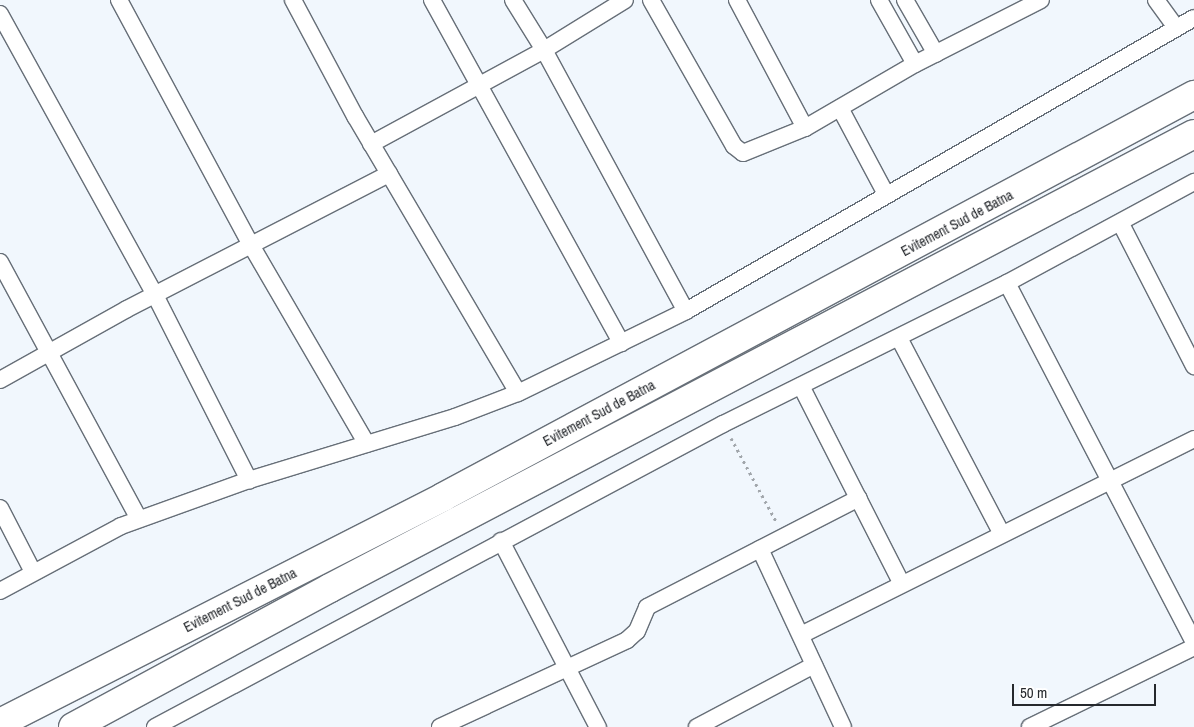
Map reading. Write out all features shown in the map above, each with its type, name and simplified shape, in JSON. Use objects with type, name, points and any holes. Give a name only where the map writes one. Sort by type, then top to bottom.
[{"type":"highway","name":"Evitement Sud de Batna","points":[[0,723],[443,496],[1194,95]]},
{"type":"highway","name":"Evitement Sud de Batna","points":[[73,727],[348,579],[1194,134]]},
{"type":"street","points":[[119,0],[251,245],[368,444]]},
{"type":"street","points":[[293,0],[389,174],[518,393]]},
{"type":"street","points":[[432,0],[481,84],[621,343]]},
{"type":"street","points":[[513,0],[544,50],[686,311]]},
{"type":"street","points":[[372,144],[544,50],[625,0]]},
{"type":"street","points":[[651,0],[738,150],[743,153],[805,128],[915,64],[1041,0]]},
{"type":"street","points":[[737,0],[805,128]]},
{"type":"street","points":[[879,0],[915,64]]},
{"type":"street","points":[[906,0],[936,54]]},
{"type":"street","points":[[1156,0],[1176,28]]},
{"type":"street","points":[[0,14],[155,295],[249,480]]},
{"type":"street","points":[[0,591],[33,572],[139,520],[249,480],[368,444],[518,393],[686,311],[1194,18]]},
{"type":"street","points":[[840,108],[886,194]]},
{"type":"street","points":[[0,380],[155,295],[389,174]]},
{"type":"street","points":[[155,727],[723,424],[1007,283],[1121,224],[1194,182]]},
{"type":"street","points":[[1121,224],[1194,366]]},
{"type":"street","points":[[0,262],[139,520]]},
{"type":"street","points":[[1007,283],[1109,483],[1194,642]]},
{"type":"street","points":[[899,338],[1002,534]]},
{"type":"street","points":[[801,386],[902,584]]},
{"type":"street","points":[[801,635],[1194,439]]},
{"type":"street","points":[[440,727],[566,666],[627,640],[637,631],[647,607],[760,549],[783,535],[859,498]]},
{"type":"street","points":[[0,508],[33,572]]},
{"type":"street","points":[[501,541],[598,727]]},
{"type":"street","points":[[760,549],[843,727]]},
{"type":"street","points":[[1030,727],[1194,647]]},
{"type":"street","points":[[697,727],[814,665]]},
{"type":"path","points":[[723,424],[783,535]]}]
